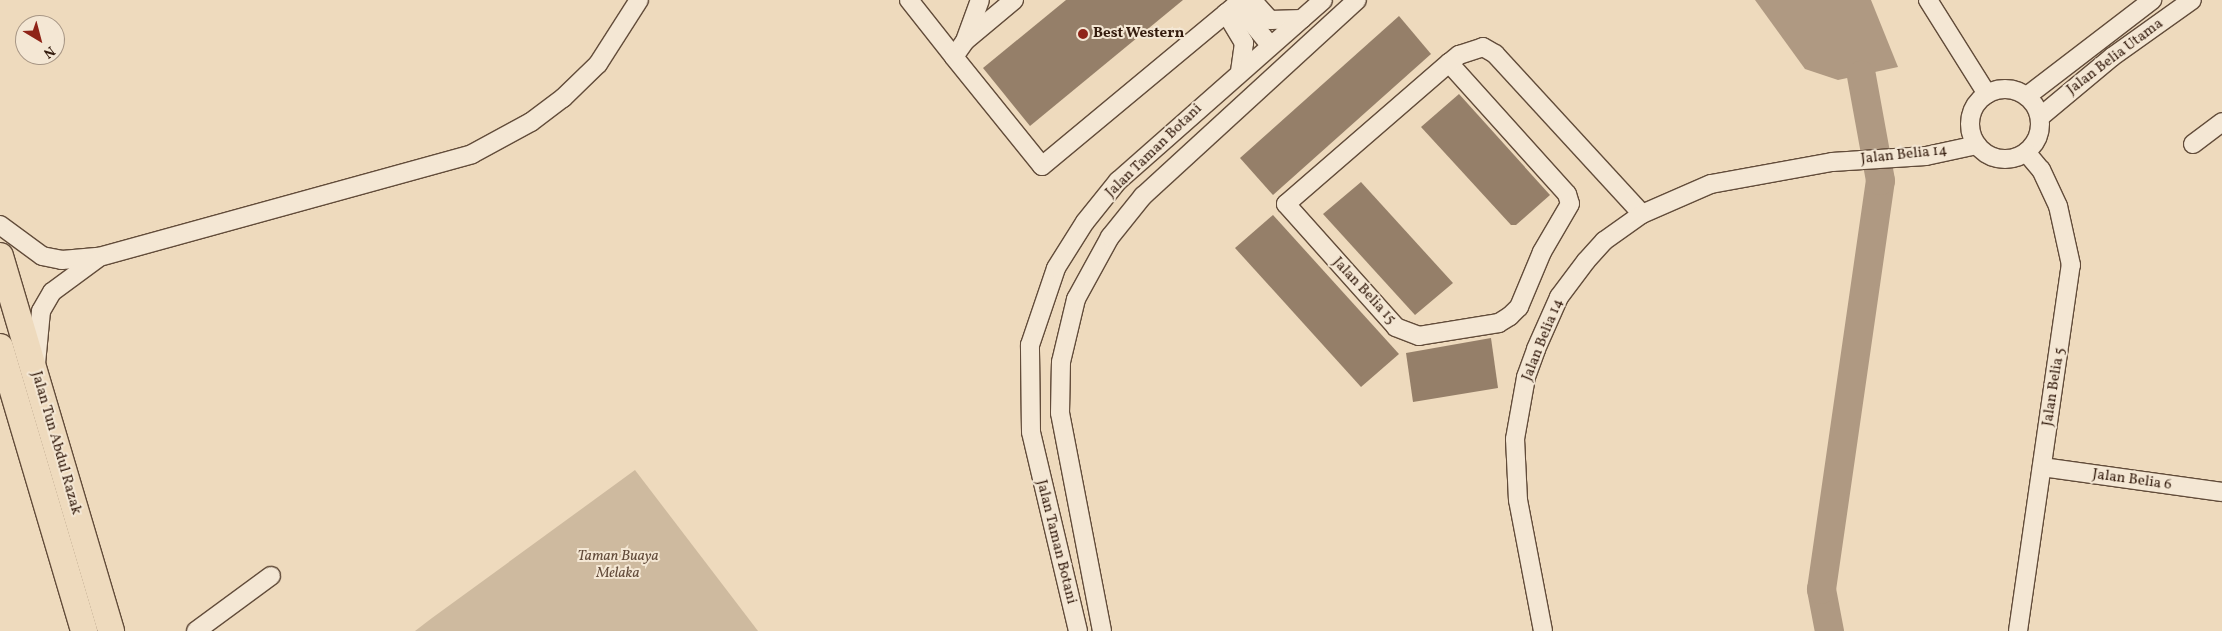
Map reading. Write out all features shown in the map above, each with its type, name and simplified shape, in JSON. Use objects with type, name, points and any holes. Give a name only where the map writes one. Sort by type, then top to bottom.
[{"type":"highway","name":"Jalan Tun Abdul Razak","points":[[0,256],[110,631]]},
{"type":"highway","name":"Jalan Tun Abdul Razak","points":[[0,347],[84,631]]},
{"type":"street","points":[[0,225],[42,256],[62,260],[99,257],[472,154],[531,122],[563,98],[598,64],[639,0]]},
{"type":"street","points":[[909,0],[1042,166],[1239,4]]},
{"type":"street","points":[[954,57],[964,41],[980,0]]},
{"type":"street","points":[[964,41],[1014,0]]},
{"type":"street","name":"Jalan Taman Botani","points":[[1078,631],[1031,432],[1030,345],[1056,268],[1084,222],[1118,182],[1240,70],[1323,0]]},
{"type":"street","name":"Jalan Taman Botani","points":[[1102,631],[1060,412],[1061,362],[1076,300],[1110,237],[1143,196],[1357,0]]},
{"type":"street","points":[[1928,0],[1987,94]]},
{"type":"street","name":"Jalan Belia Utama","points":[[2027,96],[2152,0]]},
{"type":"street","name":"Jalan Belia Utama","points":[[2040,117],[2112,57],[2192,0]]},
{"type":"street","points":[[1239,4],[1270,20],[1303,18]]},
{"type":"street","points":[[1239,4],[1270,45],[1293,45],[1318,34]]},
{"type":"street","points":[[1239,4],[1240,31],[1244,43],[1240,70]]},
{"type":"street","name":"Jalan Belia 15","points":[[1449,62],[1567,194],[1570,204],[1542,252],[1519,307],[1510,316],[1490,325],[1409,335],[1396,327],[1286,204],[1449,62],[1483,47],[1494,54],[1642,214]]},
{"type":"street","points":[[2007,88],[2027,96],[2040,117],[2038,136],[2026,152],[2000,158],[1977,145],[1971,135],[1971,117],[1978,101],[1987,94],[2007,88]]},
{"type":"street","points":[[2193,144],[2222,122]]},
{"type":"street","name":"Jalan Belia 14","points":[[1543,631],[1514,470],[1519,408],[1526,377],[1551,313],[1573,277],[1604,241],[1642,214],[1711,184],[1832,162],[1926,156],[1977,145]]},
{"type":"street","name":"Jalan Belia 5","points":[[2018,631],[2070,265],[2058,206],[2041,170],[2026,152]]},
{"type":"street","points":[[36,374],[42,310],[52,292],[99,257]]},
{"type":"street","name":"Jalan Belia 6","points":[[2042,467],[2222,492]]},
{"type":"street","points":[[196,631],[272,576]]},
{"type":"green space","name":"Taman Buaya Melaka","points":[[635,470],[758,631],[415,631],[432,618]]},
{"type":"shaded area","points":[[1755,0],[1871,0],[1898,67],[1838,80],[1805,69]]},
{"type":"building","name":"Best Western","points":[[1066,0],[1183,0],[1030,126],[983,68]]},
{"type":"building","points":[[1399,16],[1431,54],[1273,195],[1240,158]]},
{"type":"building","points":[[1459,94],[1550,195],[1516,225],[1511,225],[1421,127]]},
{"type":"building","points":[[1361,182],[1453,283],[1415,315],[1323,214]]},
{"type":"building","points":[[1273,215],[1399,354],[1361,387],[1235,248]]},
{"type":"building","points":[[1491,338],[1498,388],[1413,402],[1406,353]]},
{"type":"waterway","points":[[1829,631],[1821,589],[1880,180],[1861,75]]},
{"type":"place","name":"Best Western","points":[[1083,34]]}]
